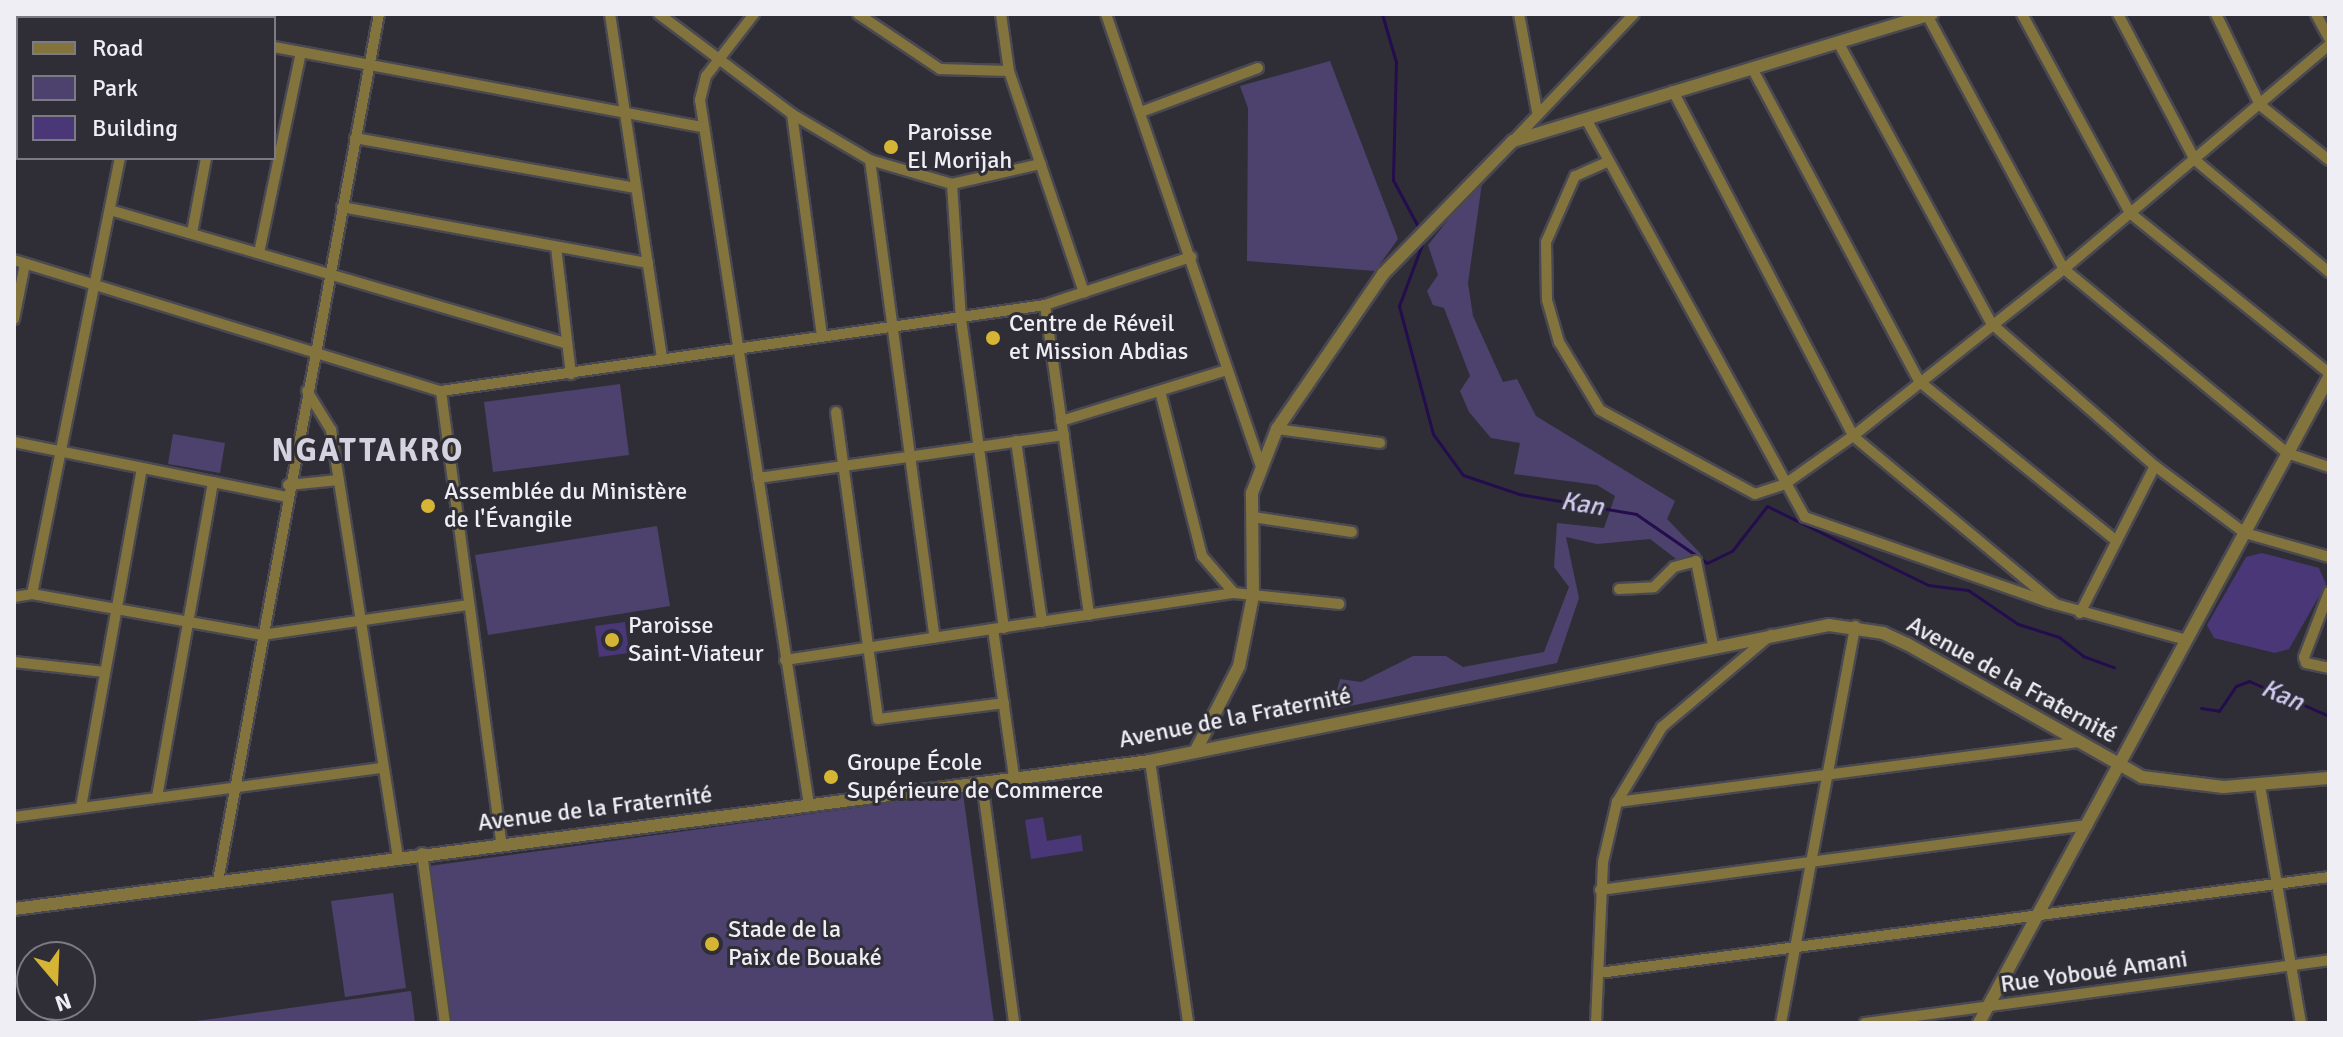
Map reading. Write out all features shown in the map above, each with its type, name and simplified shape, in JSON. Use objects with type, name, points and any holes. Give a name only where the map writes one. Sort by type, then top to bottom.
[{"type":"street","points":[[218,881],[288,485],[316,354],[379,14]]},
{"type":"street","points":[[609,14],[662,359]]},
{"type":"street","points":[[659,14],[792,114],[870,160],[952,184],[1041,164]]},
{"type":"street","points":[[754,14],[717,60],[701,87],[702,127],[809,805]]},
{"type":"street","points":[[858,14],[940,69],[1009,71]]},
{"type":"street","points":[[1001,14],[1009,71],[1084,293]]},
{"type":"street","points":[[1106,14],[1260,464]]},
{"type":"street","points":[[1519,14],[1537,111]]},
{"type":"street","points":[[1195,752],[1228,697],[1253,596],[1253,517],[1260,464],[1277,429],[1383,274],[1513,141],[1537,111],[1634,14]]},
{"type":"street","points":[[1979,1023],[2329,375],[2130,213],[2022,14]]},
{"type":"street","points":[[2118,14],[2195,160],[2329,272]]},
{"type":"street","points":[[2216,14],[2260,105],[2329,160]]},
{"type":"street","points":[[2316,14],[2329,38]]},
{"type":"street","points":[[1513,141],[1930,15],[2064,269],[2287,453],[2329,467]]},
{"type":"street","points":[[1838,42],[1992,324],[2155,466],[2245,533],[2329,557]]},
{"type":"street","points":[[1607,162],[1575,176],[1546,242],[1547,300],[1572,369],[1600,410],[1748,493],[1785,484],[1853,436],[2064,269],[2329,45]]},
{"type":"street","points":[[276,47],[623,108],[702,127]]},
{"type":"street","points":[[259,253],[301,52]]},
{"type":"street","points":[[1141,112],[1258,68]]},
{"type":"street","points":[[1752,68],[1920,382],[2115,540]]},
{"type":"street","points":[[1673,91],[1853,436],[2055,604]]},
{"type":"street","points":[[792,114],[822,337]]},
{"type":"street","points":[[1586,119],[1785,484],[1813,521],[2080,613],[2187,640]]},
{"type":"street","points":[[355,138],[636,188]]},
{"type":"street","points":[[32,594],[60,452],[98,287],[120,160]]},
{"type":"street","points":[[192,233],[206,160]]},
{"type":"street","points":[[870,160],[935,638]]},
{"type":"street","points":[[952,184],[961,319],[1014,777]]},
{"type":"street","points":[[342,207],[648,263]]},
{"type":"street","points":[[110,210],[567,344]]},
{"type":"street","points":[[556,247],[571,374]]},
{"type":"street","points":[[14,319],[20,262],[441,391],[1045,305],[1191,257]]},
{"type":"street","points":[[1045,305],[1089,615]]},
{"type":"street","points":[[1061,421],[1227,370]]},
{"type":"street","points":[[307,391],[326,412],[362,622],[381,768],[398,856]]},
{"type":"street","points":[[441,391],[501,843]]},
{"type":"street","points":[[1160,391],[1202,556],[1234,593]]},
{"type":"street","points":[[836,412],[878,719],[1004,703]]},
{"type":"street","points":[[1277,429],[1380,443]]},
{"type":"street","points":[[758,478],[1064,435]]},
{"type":"street","points":[[1016,441],[1042,622]]},
{"type":"street","points":[[14,442],[286,497]]},
{"type":"street","points":[[2080,613],[2155,466]]},
{"type":"street","points":[[81,807],[142,468]]},
{"type":"street","points":[[288,485],[339,480]]},
{"type":"street","points":[[157,797],[213,482]]},
{"type":"street","points":[[1253,517],[1352,532]]},
{"type":"street","points":[[1619,589],[1654,587],[1674,567],[1696,561],[1713,645]]},
{"type":"street","points":[[2329,592],[2304,657],[2329,668]]},
{"type":"street","points":[[785,660],[1234,593],[1339,604]]},
{"type":"street","points":[[14,597],[32,594],[262,635],[467,605]]},
{"type":"street","points":[[1781,1023],[1855,626]]},
{"type":"street","name":"Avenue de la Fraternité","points":[[14,909],[398,856],[1150,761],[1773,633],[1855,626],[1907,644],[2119,765],[2190,787],[2260,786],[2329,778]]},
{"type":"street","points":[[1596,1023],[1600,890],[1617,802],[1640,754],[1662,727],[1773,633]]},
{"type":"street","points":[[14,662],[104,672]]},
{"type":"street","points":[[1617,802],[2078,742]]},
{"type":"street","points":[[1150,761],[1188,1023]]},
{"type":"street","points":[[14,817],[381,768]]},
{"type":"street","points":[[982,782],[1014,1023]]},
{"type":"street","points":[[2260,786],[2280,884],[2301,1023]]},
{"type":"street","points":[[1600,890],[2088,825]]},
{"type":"street","points":[[422,853],[445,1023]]},
{"type":"street","points":[[1599,973],[2329,877]]},
{"type":"street","name":"Rue Yoboué Amani","points":[[1865,1023],[2329,960]]},
{"type":"green space","points":[[1330,61],[1398,239],[1375,271],[1247,261],[1248,108],[1240,86]]},
{"type":"green space","points":[[1483,176],[1468,283],[1473,316],[1503,382],[1517,379],[1536,416],[1675,501],[1667,519],[1701,554],[1688,568],[1650,539],[1597,544],[1566,537],[1579,598],[1557,663],[1331,710],[1340,679],[1361,682],[1413,656],[1446,656],[1463,667],[1544,652],[1569,587],[1554,567],[1557,523],[1604,528],[1615,496],[1597,485],[1514,474],[1520,443],[1491,438],[1469,412],[1460,391],[1470,376],[1444,308],[1433,305],[1427,291],[1438,275],[1428,245]]},
{"type":"green space","points":[[620,384],[629,455],[493,472],[484,402]]},
{"type":"green space","points":[[173,434],[225,443],[220,473],[168,464]]},
{"type":"green space","points":[[657,526],[670,606],[488,635],[475,555]]},
{"type":"green space","name":"Stade de la Paix de Bouaké","points":[[963,793],[994,1023],[452,1023],[429,866]]},
{"type":"green space","points":[[393,893],[406,988],[345,997],[331,901]]},
{"type":"green space","points":[[411,991],[415,1023],[180,1023],[219,1018]]},
{"type":"building","points":[[2262,553],[2319,568],[2326,584],[2289,649],[2275,653],[2214,638],[2207,625],[2246,557]]},
{"type":"building","name":"Paroisse Saint-Viateur","points":[[625,622],[629,653],[599,657],[595,626]]},
{"type":"building","points":[[1043,817],[1047,841],[1081,835],[1083,851],[1031,859],[1025,820]]},
{"type":"waterway","name":"Kan","points":[[1382,14],[1396,62],[1393,180],[1421,232]]},
{"type":"waterway","name":"Kan","points":[[1424,239],[1399,306],[1433,434],[1463,475],[1519,494],[1636,514],[1707,563],[1732,551],[1767,506],[1928,585],[1968,590],[2018,624],[2059,637],[2083,656],[2114,667]]},
{"type":"waterway","name":"Kan","points":[[2201,708],[2219,711],[2236,686],[2249,681],[2329,716]]},
{"type":"place","name":"Paroisse El Morijah","points":[[891,147]]},
{"type":"place","name":"Centre de Réveil et Mission Abdias","points":[[993,338]]},
{"type":"place","name":"Assemblée du Ministère de l'Évangile","points":[[428,506]]},
{"type":"place","name":"Paroisse Saint-Viateur","points":[[612,640]]},
{"type":"place","name":"Groupe École Supérieure de Commerce","points":[[831,777]]},
{"type":"place","name":"Stade de la Paix de Bouaké","points":[[712,944]]},
{"type":"district","name":"NGATTAKRO","points":[[368,451]]}]
